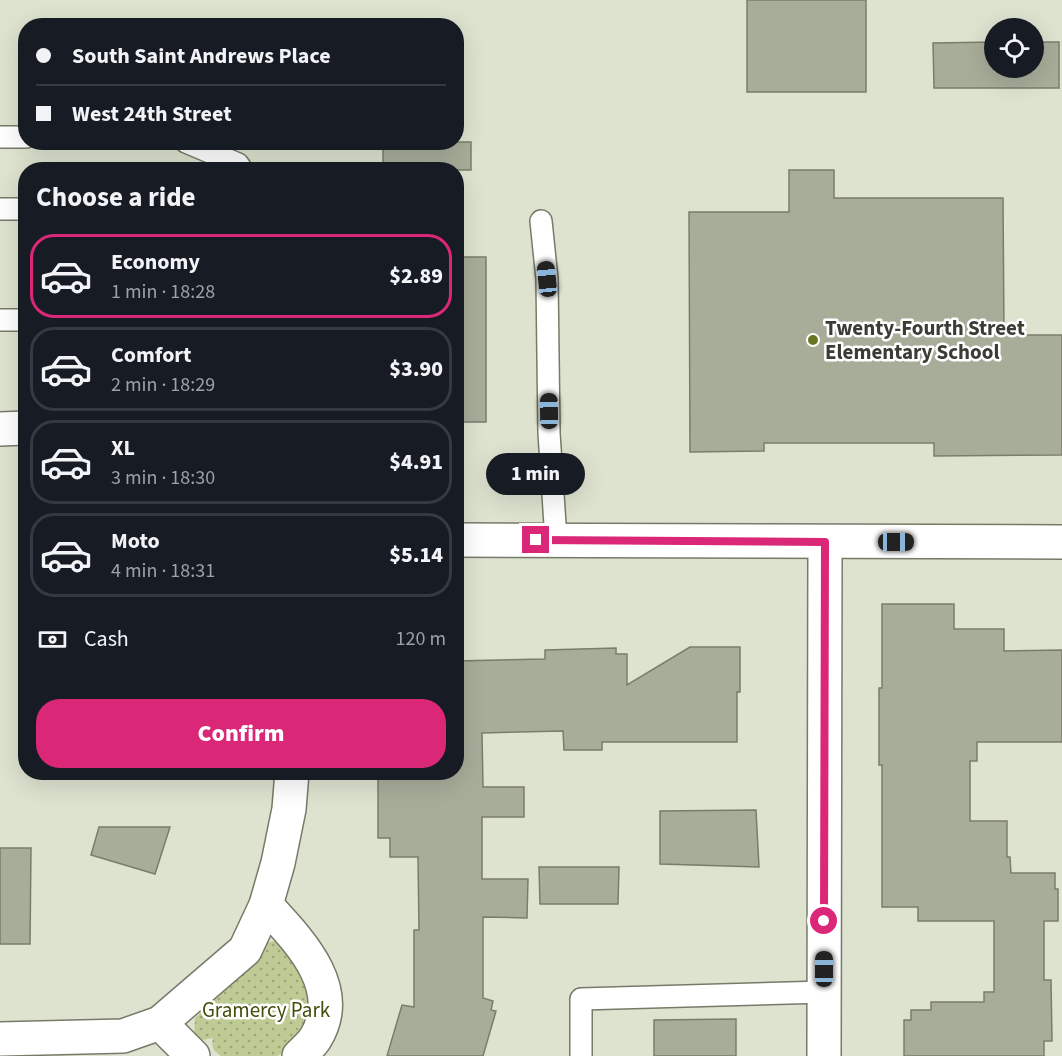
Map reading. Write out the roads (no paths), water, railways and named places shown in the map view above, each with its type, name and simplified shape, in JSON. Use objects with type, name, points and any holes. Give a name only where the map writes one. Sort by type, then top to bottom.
[{"type":"street","points":[[0,429],[18,428]]},
{"type":"street","points":[[464,540],[1062,542]]},
{"type":"street","points":[[824,1056],[825,542]]},
{"type":"street","points":[[0,1039],[123,1036],[160,1023],[245,950],[266,905],[278,863],[287,820],[291,780]]},
{"type":"street","points":[[266,905],[290,931],[313,961],[321,976],[325,996],[323,1018],[315,1039],[299,1056]]},
{"type":"street","points":[[160,1023],[193,1056]]},
{"type":"lane","points":[[0,137],[18,137]]},
{"type":"lane","points":[[205,150],[233,162]]},
{"type":"lane","points":[[0,209],[18,208]]},
{"type":"lane","points":[[541,220],[547,279],[549,433],[556,540]]},
{"type":"lane","points":[[0,320],[18,320]]},
{"type":"lane","points":[[580,1056],[581,999],[824,992]]},
{"type":"place","name":"Twenty-Fourth Street Elementary School","points":[[813,340]]},
{"type":"park label","name":"Gramercy Park","points":[[266,1010]]}]
